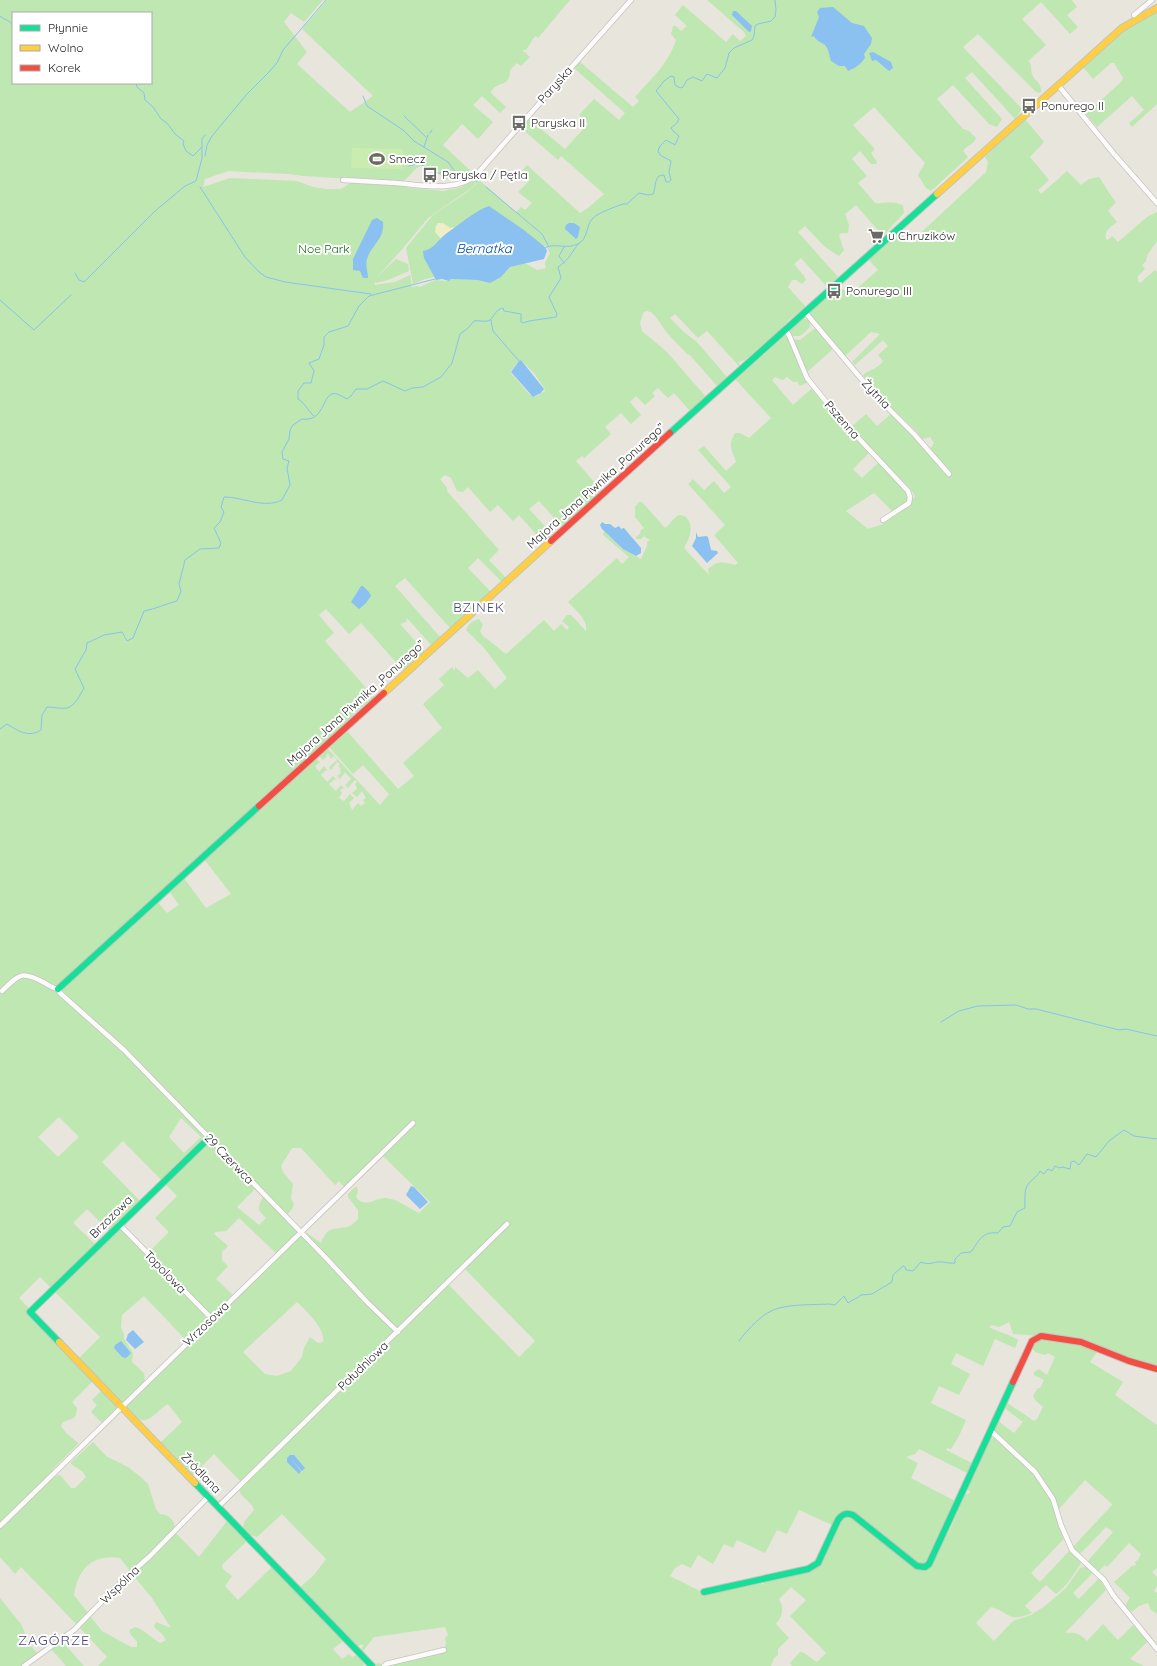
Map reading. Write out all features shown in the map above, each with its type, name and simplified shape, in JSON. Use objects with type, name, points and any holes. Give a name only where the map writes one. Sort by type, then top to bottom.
[{"type":"street","name":"Paryska","points":[[344,180],[432,186],[450,185],[467,181],[473,177],[631,0]]},
{"type":"street","points":[[1134,15],[1152,0]]},
{"type":"street","name":"Majora Jana Piwnika „Ponurego”","points":[[58,989],[785,330],[1058,85],[1122,28],[1157,8]]},
{"type":"street","points":[[1058,85],[1114,154],[1157,203]]},
{"type":"street","name":"Żytnia","points":[[805,312],[874,394],[914,434],[949,474]]},
{"type":"street","name":"Pszenna","points":[[785,330],[789,335],[807,378],[835,413],[908,491],[910,497],[906,506],[883,520]]},
{"type":"street","points":[[2,991],[16,979],[24,975],[33,977],[58,989]]},
{"type":"street","name":"29 Czerwca","points":[[58,989],[60,993],[124,1050],[367,1302],[398,1332]]},
{"type":"street","name":"Wrzosowa","points":[[0,1526],[413,1123]]},
{"type":"street","name":"Brzozowa","points":[[30,1312],[209,1138]]},
{"type":"street","name":"Topolowa","points":[[119,1224],[212,1319]]},
{"type":"street","name":"Południowa","points":[[218,1506],[507,1224]]},
{"type":"street","name":"Źródlana","points":[[30,1312],[372,1666]]},
{"type":"street","points":[[704,1592],[808,1569],[814,1566],[818,1563],[838,1520],[844,1512],[848,1512],[853,1515],[917,1566],[925,1567],[932,1560],[1032,1341],[1035,1338],[1041,1336],[1081,1342],[1129,1361],[1157,1369]]},
{"type":"street","points":[[991,1431],[1039,1477],[1053,1499],[1063,1530],[1072,1550],[1104,1580],[1113,1595],[1157,1648]]},
{"type":"street","name":"Wspólna","points":[[24,1666],[74,1630],[209,1496]]},
{"type":"street","points":[[384,1666],[386,1664],[444,1650]]},
{"type":"green space","name":"Noe Park","points":[[0,0],[323,0],[304,22],[291,13],[284,22],[307,52],[297,64],[350,112],[373,96],[302,29],[327,0],[570,0],[538,38],[535,36],[526,50],[522,50],[530,57],[521,66],[517,63],[510,70],[510,75],[507,81],[494,87],[490,92],[506,107],[500,113],[482,96],[473,105],[493,122],[478,139],[462,124],[443,145],[473,173],[465,178],[458,181],[452,180],[421,166],[415,169],[406,179],[400,182],[228,171],[205,179],[203,187],[230,178],[297,181],[313,187],[326,189],[341,189],[352,182],[399,185],[410,188],[443,191],[462,187],[477,178],[479,181],[470,189],[428,218],[377,277],[396,259],[408,264],[409,271],[388,280],[376,283],[376,281],[374,285],[395,282],[410,275],[412,287],[420,287],[435,280],[449,281],[451,279],[476,280],[490,283],[504,274],[510,267],[525,263],[537,270],[546,268],[545,263],[550,253],[546,246],[538,243],[512,222],[508,220],[505,222],[500,217],[492,215],[490,217],[488,216],[488,220],[483,220],[482,223],[486,222],[482,225],[478,222],[476,217],[468,225],[463,227],[458,226],[459,231],[454,229],[451,232],[452,236],[449,236],[447,233],[439,244],[442,247],[441,249],[433,252],[431,256],[434,277],[413,284],[406,248],[433,215],[466,193],[480,181],[516,212],[521,207],[525,210],[532,203],[518,192],[530,180],[521,172],[527,165],[580,213],[604,194],[561,156],[558,160],[521,128],[529,119],[565,149],[588,124],[579,115],[594,99],[619,120],[625,113],[574,68],[580,62],[633,107],[639,101],[635,97],[659,70],[673,48],[676,40],[671,34],[673,26],[676,26],[681,31],[687,26],[675,15],[683,5],[726,42],[733,34],[740,41],[746,36],[744,32],[707,0],[1072,0],[1077,7],[1067,15],[1078,27],[1070,34],[1041,2],[1022,19],[1046,45],[1028,61],[1031,72],[1040,86],[1041,92],[1039,93],[1035,91],[978,34],[963,47],[1022,109],[1015,119],[972,72],[965,78],[1002,119],[997,127],[989,124],[953,85],[937,99],[963,129],[969,131],[976,138],[974,142],[963,151],[968,157],[931,191],[926,188],[918,175],[925,163],[874,107],[853,125],[875,149],[871,153],[877,162],[876,164],[871,164],[860,151],[852,159],[867,176],[858,183],[875,203],[900,204],[903,206],[904,213],[883,236],[856,205],[845,214],[849,225],[848,233],[841,233],[839,236],[844,250],[839,256],[825,247],[805,226],[798,232],[838,277],[827,287],[801,258],[794,264],[806,280],[802,284],[796,280],[792,280],[788,287],[806,307],[789,320],[778,332],[745,360],[738,362],[740,366],[707,331],[698,338],[675,314],[670,318],[685,333],[697,342],[727,377],[717,386],[689,354],[688,355],[667,333],[651,312],[646,311],[643,313],[640,323],[642,331],[667,352],[706,397],[690,411],[674,393],[668,398],[658,388],[652,393],[655,396],[645,405],[636,396],[630,402],[641,415],[631,424],[621,413],[605,427],[611,434],[584,458],[582,456],[576,461],[602,491],[562,527],[539,501],[529,509],[553,535],[544,543],[519,515],[513,521],[498,505],[490,512],[468,487],[463,492],[457,491],[451,478],[445,475],[440,479],[447,488],[447,491],[499,550],[489,560],[506,578],[502,582],[478,558],[468,568],[491,592],[451,629],[405,578],[395,586],[441,638],[432,646],[407,618],[406,622],[400,624],[425,652],[404,671],[361,623],[349,634],[326,609],[319,615],[334,633],[325,641],[374,697],[356,712],[354,711],[354,714],[344,725],[316,751],[316,753],[314,752],[306,762],[308,765],[315,758],[320,762],[315,766],[319,772],[324,766],[328,771],[326,770],[321,775],[327,782],[333,776],[337,780],[335,779],[329,784],[336,791],[341,785],[345,789],[343,788],[340,791],[342,793],[339,798],[344,801],[350,794],[354,798],[349,803],[352,810],[358,803],[361,806],[365,803],[363,800],[366,798],[362,791],[357,797],[352,793],[357,789],[355,784],[357,782],[355,780],[348,788],[345,785],[351,779],[345,772],[340,779],[337,776],[341,773],[341,769],[338,766],[340,764],[337,762],[331,770],[329,767],[337,760],[334,756],[331,759],[328,753],[324,760],[323,757],[323,760],[320,757],[321,753],[327,748],[380,805],[389,794],[363,765],[353,774],[329,745],[339,736],[341,737],[343,732],[345,734],[347,731],[398,789],[414,776],[403,763],[442,728],[423,704],[444,685],[439,679],[452,667],[455,671],[455,667],[468,678],[478,670],[495,689],[507,678],[484,648],[466,630],[469,625],[475,620],[479,619],[483,625],[480,631],[482,635],[506,654],[544,620],[554,631],[561,624],[567,630],[569,627],[562,621],[567,615],[571,615],[586,631],[583,619],[568,602],[617,558],[622,564],[629,557],[603,535],[604,531],[623,549],[641,559],[647,546],[647,542],[650,540],[644,536],[641,539],[636,539],[641,530],[644,528],[635,517],[635,507],[639,502],[642,502],[665,528],[678,515],[686,517],[691,528],[684,548],[709,575],[708,569],[715,564],[724,563],[735,565],[738,563],[714,535],[725,525],[688,484],[693,479],[704,490],[714,481],[724,493],[731,487],[698,450],[704,446],[726,471],[736,462],[731,445],[731,441],[735,433],[740,433],[749,438],[771,418],[735,379],[750,366],[749,363],[761,353],[764,355],[765,354],[763,351],[782,335],[789,337],[801,372],[808,382],[800,386],[797,382],[793,382],[787,377],[783,380],[775,377],[772,380],[793,405],[811,389],[814,390],[869,453],[853,469],[862,478],[879,462],[897,480],[907,496],[905,504],[893,512],[874,493],[846,511],[868,529],[883,524],[909,506],[915,496],[909,487],[883,462],[881,462],[850,428],[866,414],[877,426],[892,413],[947,474],[949,473],[929,451],[934,443],[930,437],[922,439],[917,432],[873,390],[863,375],[879,366],[883,361],[878,355],[888,346],[883,340],[855,365],[852,362],[880,334],[871,332],[845,356],[819,328],[811,316],[810,311],[814,306],[839,287],[841,289],[853,292],[878,270],[868,259],[898,231],[910,243],[986,172],[988,162],[985,157],[1025,119],[1044,142],[1030,157],[1049,180],[1038,190],[1041,194],[1067,171],[1081,185],[1089,179],[1099,177],[1116,202],[1108,211],[1117,222],[1107,231],[1106,239],[1108,240],[1112,236],[1118,242],[1147,217],[1157,212],[1157,241],[1148,254],[1146,261],[1142,265],[1145,269],[1138,276],[1138,281],[1140,283],[1155,270],[1157,272],[1157,1367],[1134,1362],[1098,1346],[1070,1338],[1013,1334],[1009,1322],[999,1327],[992,1325],[989,1327],[1018,1340],[1015,1348],[995,1339],[983,1366],[956,1353],[951,1364],[970,1374],[959,1395],[939,1386],[931,1403],[966,1420],[951,1449],[947,1448],[946,1450],[974,1464],[969,1474],[919,1449],[915,1454],[906,1457],[918,1463],[911,1478],[957,1502],[932,1558],[927,1564],[921,1566],[916,1564],[850,1512],[847,1511],[841,1513],[834,1526],[799,1510],[787,1534],[777,1530],[765,1553],[737,1540],[733,1548],[724,1544],[713,1564],[698,1555],[691,1568],[682,1564],[675,1568],[670,1576],[704,1593],[760,1583],[763,1585],[765,1580],[812,1568],[823,1556],[837,1522],[841,1516],[846,1513],[853,1516],[917,1567],[926,1567],[931,1564],[946,1533],[948,1534],[965,1495],[971,1492],[966,1489],[986,1444],[989,1440],[995,1437],[1040,1481],[1052,1500],[1063,1538],[1063,1540],[1031,1573],[1040,1582],[1070,1550],[1081,1563],[1067,1584],[1060,1591],[1056,1594],[1046,1585],[1025,1606],[1032,1613],[1014,1617],[991,1607],[976,1623],[994,1641],[1013,1621],[1031,1615],[1045,1606],[1066,1588],[1080,1568],[1086,1566],[1094,1572],[1073,1593],[1079,1599],[1099,1578],[1106,1590],[1065,1633],[1077,1634],[1082,1636],[1087,1641],[1103,1624],[1118,1640],[1133,1625],[1148,1641],[1130,1659],[1144,1666],[792,1666],[790,1663],[800,1652],[817,1662],[826,1653],[790,1616],[806,1600],[791,1587],[779,1599],[782,1605],[782,1612],[776,1624],[789,1638],[778,1649],[778,1655],[774,1658],[771,1666],[385,1666],[413,1658],[441,1654],[446,1644],[445,1638],[448,1635],[445,1627],[374,1637],[363,1651],[375,1664],[380,1663],[382,1666],[376,1666],[360,1651],[363,1646],[362,1644],[357,1647],[347,1638],[333,1649],[342,1659],[349,1654],[352,1657],[357,1655],[364,1663],[364,1666],[98,1666],[107,1657],[79,1627],[90,1616],[102,1631],[131,1647],[137,1647],[137,1642],[129,1630],[135,1627],[142,1630],[160,1643],[166,1640],[154,1627],[156,1622],[171,1628],[152,1598],[132,1574],[175,1532],[199,1557],[227,1521],[247,1541],[222,1565],[223,1569],[232,1576],[225,1586],[238,1600],[272,1567],[296,1591],[314,1575],[326,1559],[282,1514],[257,1537],[248,1534],[243,1529],[244,1522],[254,1510],[251,1504],[241,1495],[239,1489],[252,1476],[248,1474],[222,1501],[219,1502],[216,1501],[204,1488],[217,1501],[221,1500],[240,1481],[214,1454],[193,1475],[196,1479],[194,1479],[188,1473],[189,1470],[182,1466],[183,1464],[179,1463],[174,1457],[173,1453],[170,1454],[166,1447],[164,1448],[157,1439],[161,1442],[182,1422],[168,1404],[150,1418],[146,1420],[139,1419],[141,1422],[127,1409],[129,1401],[187,1345],[187,1341],[144,1296],[122,1315],[121,1327],[124,1339],[133,1353],[132,1362],[144,1373],[145,1383],[121,1403],[79,1361],[77,1363],[94,1380],[72,1402],[77,1408],[74,1418],[63,1422],[61,1426],[78,1444],[53,1469],[52,1472],[0,1523]],"holes":[[[521,360],[534,373],[545,391],[535,397],[529,394],[510,372]],[[305,762],[308,765],[204,859],[231,894],[206,908],[183,877],[169,891],[179,905],[167,913],[157,901],[65,984],[62,992],[69,1000],[67,1001],[48,986],[49,984],[55,986],[61,982]],[[59,1117],[79,1137],[58,1157],[38,1137]],[[181,1118],[201,1137],[184,1153],[169,1137]],[[123,1141],[177,1196],[155,1218],[169,1232],[147,1254],[118,1224],[141,1202],[102,1162]],[[292,1148],[301,1148],[335,1185],[339,1181],[345,1188],[381,1154],[430,1202],[419,1213],[398,1201],[389,1198],[381,1198],[366,1203],[356,1197],[358,1191],[357,1187],[355,1187],[348,1194],[348,1197],[358,1210],[358,1219],[353,1224],[328,1231],[321,1243],[307,1233],[303,1235],[287,1215],[294,1204],[291,1198],[293,1184],[283,1172],[281,1166]],[[255,1189],[263,1197],[259,1209],[266,1218],[259,1225],[237,1207]],[[87,1209],[109,1231],[95,1244],[73,1223]],[[239,1218],[277,1254],[234,1296],[216,1279],[228,1266],[222,1260],[222,1252],[228,1246],[214,1234],[215,1232],[226,1231]],[[463,1267],[535,1341],[519,1357],[447,1283]],[[40,1277],[100,1337],[79,1358],[19,1298]],[[297,1302],[310,1315],[318,1326],[323,1337],[323,1342],[318,1343],[310,1337],[304,1348],[302,1357],[291,1371],[277,1376],[265,1374],[243,1352]]]},
{"type":"green space","points":[[1157,11],[1157,104],[1132,127],[1129,123],[1144,110],[1132,96],[1097,127],[1086,114],[1121,82],[1123,78],[1114,63],[1111,63],[1093,79],[1082,66],[1117,36],[1135,23]]},
{"type":"green space","name":"Smecz","points":[[352,148],[403,149],[402,169],[351,168]]},
{"type":"green space","points":[[802,318],[809,320],[810,322],[807,331],[800,336],[793,336],[790,332],[791,328]]},
{"type":"green space","points":[[814,329],[825,337],[824,339],[833,349],[805,374],[792,339],[800,340]]},
{"type":"green space","points":[[1054,1338],[1099,1349],[1090,1362],[1123,1382],[1115,1395],[1157,1425],[1157,1568],[1152,1572],[1157,1577],[1157,1586],[1154,1591],[1157,1593],[1157,1614],[1151,1610],[1148,1603],[1139,1606],[1132,1612],[1126,1608],[1126,1604],[1130,1598],[1114,1582],[1132,1566],[1136,1565],[1135,1562],[1141,1554],[1129,1543],[1107,1567],[1105,1565],[1098,1572],[1087,1562],[1113,1532],[1106,1527],[1079,1555],[1072,1548],[1112,1504],[1085,1480],[1058,1510],[1040,1476],[994,1430],[997,1420],[1014,1433],[1023,1422],[1003,1407],[1006,1402],[1034,1421],[1037,1419],[1043,1407],[1035,1400],[1033,1396],[1038,1388],[1040,1388],[1044,1380],[1034,1375],[1034,1372],[1039,1369],[1047,1375],[1055,1357],[1048,1353],[1045,1355],[1035,1352],[1031,1346],[1035,1339]]},
{"type":"green space","points":[[102,1390],[119,1407],[102,1423],[91,1412],[97,1405],[92,1400]]},
{"type":"green space","points":[[93,1442],[106,1456],[128,1467],[148,1484],[156,1509],[160,1514],[171,1518],[175,1529],[131,1572],[120,1558],[102,1558],[88,1565],[79,1578],[74,1595],[88,1613],[77,1625],[21,1567],[15,1574],[0,1557],[0,1527],[55,1476],[60,1475],[71,1488],[75,1488],[86,1477],[83,1472],[71,1464],[71,1462]]},
{"type":"green space","points":[[0,1598],[21,1624],[25,1633],[22,1637],[39,1655],[22,1666],[0,1666]]},
{"type":"green space","points":[[62,1641],[84,1666],[66,1666],[51,1649]]},
{"type":"sand","points":[[438,223],[443,223],[450,228],[454,228],[441,239],[435,232]]},
{"type":"water","points":[[833,7],[852,23],[864,26],[872,38],[871,44],[864,54],[865,58],[861,63],[848,71],[845,66],[839,66],[831,61],[825,45],[814,36],[811,37],[819,17],[817,12],[820,8]]},
{"type":"water","points":[[733,11],[736,11],[752,26],[751,31],[749,32],[732,15]]},
{"type":"water","points":[[873,52],[891,62],[893,68],[889,71],[876,60],[872,61],[869,53]]},
{"type":"water","name":"Bernatka","points":[[489,206],[524,230],[545,247],[547,251],[544,259],[510,267],[501,277],[490,283],[477,280],[436,280],[424,258],[423,251],[431,248],[444,235],[473,214]]},
{"type":"water","points":[[377,218],[383,222],[382,233],[366,261],[368,278],[363,278],[360,271],[353,270],[353,259],[372,220]]},
{"type":"water","points":[[569,223],[574,223],[580,227],[578,237],[576,239],[565,229],[566,225]]},
{"type":"water","points":[[521,360],[544,389],[541,393],[533,397],[511,372]]},
{"type":"water","points":[[602,522],[605,524],[610,524],[615,528],[619,526],[621,529],[624,528],[641,548],[641,553],[636,556],[623,549],[602,529],[600,525]]},
{"type":"water","points":[[696,532],[698,537],[708,537],[711,550],[717,551],[718,553],[707,563],[692,546],[696,538]]},
{"type":"water","points":[[361,586],[369,592],[371,596],[359,609],[351,602]]},
{"type":"water","points":[[411,1186],[414,1187],[428,1202],[420,1209],[406,1195]]},
{"type":"water","points":[[133,1330],[144,1342],[135,1349],[126,1340],[128,1334]]},
{"type":"water","points":[[121,1341],[131,1353],[126,1358],[122,1357],[114,1348],[115,1345]]},
{"type":"water","points":[[290,1455],[294,1455],[305,1468],[302,1471],[291,1459],[301,1471],[299,1474],[287,1462],[287,1458]]},
{"type":"waterway","points":[[205,156],[207,145],[212,136],[247,94],[277,63],[283,50],[326,0]]},
{"type":"waterway","name":"Bernatka","points":[[545,248],[548,246],[573,246],[578,244],[584,239],[590,222],[594,217],[611,208],[627,204],[639,193],[648,195],[653,194],[656,180],[659,176],[664,175],[666,182],[671,180],[669,172],[671,161],[660,155],[658,151],[660,146],[666,140],[675,145],[679,136],[671,128],[679,119],[656,91],[664,81],[671,76],[674,77],[675,85],[680,88],[683,87],[687,80],[693,77],[702,81],[707,74],[717,78],[725,68],[729,53],[734,48],[752,40],[755,26],[771,21],[775,17],[775,0]]},
{"type":"waterway","points":[[0,16],[12,25]]},
{"type":"waterway","points":[[136,84],[137,87],[144,93],[145,100],[153,107],[161,119],[167,123],[175,134],[184,141],[183,144],[186,151],[193,156],[202,147]]},
{"type":"waterway","points":[[363,96],[367,106],[403,130],[414,141],[448,162],[456,173]]},
{"type":"waterway","points":[[404,116],[426,137]]},
{"type":"waterway","points":[[75,273],[79,280],[84,282],[154,212],[185,186],[196,181],[202,158],[202,139],[205,135]]},
{"type":"waterway","points":[[424,147],[428,135]]},
{"type":"waterway","points":[[409,166],[418,163],[438,173],[466,174],[469,176]]},
{"type":"waterway","points":[[200,187],[245,257],[259,272],[266,277],[285,282],[371,294]]},
{"type":"waterway","points":[[486,187],[542,234],[548,245]]},
{"type":"waterway","name":"Bernatka","points":[[0,729],[7,724],[24,733],[32,733],[41,730],[42,715],[47,707],[70,707],[77,700],[84,688],[75,669],[86,650],[87,643],[104,635],[122,632],[127,641],[133,638],[144,611],[177,601],[181,591],[179,584],[185,560],[200,549],[219,548],[221,543],[214,528],[220,522],[224,512],[221,507],[224,497],[261,503],[282,500],[290,485],[287,468],[289,461],[283,459],[282,452],[289,439],[290,430],[293,425],[302,419],[315,417],[322,409],[326,400],[332,394],[338,394],[347,399],[356,389],[367,389],[383,381],[405,391],[412,388],[423,387],[441,377],[452,363],[460,334],[474,321],[490,320],[500,309],[503,308],[504,311],[521,314],[521,322],[523,323],[556,317],[557,314],[549,297],[561,278],[558,267],[567,259],[579,243]]},
{"type":"waterway","points":[[564,247],[559,256],[564,263]]},
{"type":"waterway","points":[[314,416],[298,399],[298,391],[304,383],[311,383],[314,371],[309,363],[319,359],[324,345],[324,337],[329,332],[348,326],[359,306],[369,296],[435,279]]},
{"type":"waterway","points":[[0,300],[34,330],[71,295]]},
{"type":"waterway","points":[[491,320],[493,331],[519,361]]},
{"type":"waterway","points":[[941,1022],[959,1011],[978,1006],[1016,1005],[1119,1030],[1126,1029],[1157,1036]]},
{"type":"waterway","points":[[739,1341],[757,1321],[773,1310],[798,1305],[835,1305],[844,1296],[848,1303],[861,1295],[872,1294],[892,1282],[893,1275],[903,1266],[906,1270],[913,1271],[921,1262],[928,1264],[940,1262],[955,1263],[955,1259],[961,1253],[971,1252],[985,1235],[998,1233],[1003,1227],[1010,1226],[1017,1212],[1025,1208],[1026,1188],[1040,1171],[1044,1174],[1048,1169],[1052,1171],[1055,1166],[1070,1169],[1071,1162],[1074,1161],[1079,1165],[1087,1154],[1096,1157],[1109,1141],[1124,1130],[1134,1136],[1157,1139]]},
{"type":"traffic: fast","points":[[670,433],[937,194]]},
{"type":"traffic: fast","points":[[58,989],[259,806]]},
{"type":"traffic: fast","points":[[59,1342],[30,1312],[209,1138]]},
{"type":"traffic: fast","points":[[704,1592],[808,1569],[818,1563],[838,1520],[841,1516],[846,1514],[853,1515],[917,1566],[925,1567],[929,1564],[1013,1382]]},
{"type":"traffic: fast","points":[[195,1483],[372,1666]]},
{"type":"traffic: slow","points":[[937,194],[1122,28],[1157,8]]},
{"type":"traffic: slow","points":[[384,693],[551,541]]},
{"type":"traffic: slow","points":[[59,1342],[195,1483]]},
{"type":"traffic: jam","points":[[551,541],[670,433]]},
{"type":"traffic: jam","points":[[259,806],[384,693]]},
{"type":"traffic: jam","points":[[1013,1382],[1032,1341],[1041,1336],[1081,1342],[1129,1361],[1157,1369]]},
{"type":"place","name":"Ponurego II","points":[[1029,106]]},
{"type":"place","name":"Paryska II","points":[[519,123]]},
{"type":"place","name":"Smecz","points":[[377,159]]},
{"type":"place","name":"Paryska / Pętla","points":[[430,175]]},
{"type":"place","name":"u Chruzików","points":[[876,236]]},
{"type":"place","name":"Ponurego III","points":[[834,291]]},
{"type":"district","name":"BZINEK","points":[[479,607]]},
{"type":"district","name":"ZAGÓRZE","points":[[54,1640]]}]
